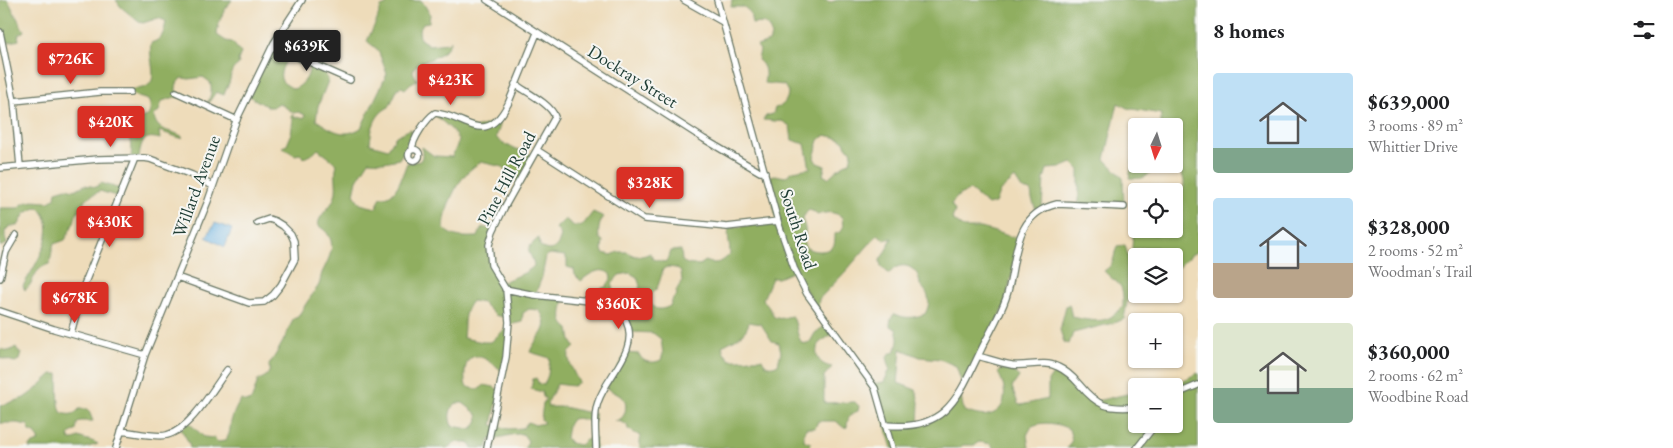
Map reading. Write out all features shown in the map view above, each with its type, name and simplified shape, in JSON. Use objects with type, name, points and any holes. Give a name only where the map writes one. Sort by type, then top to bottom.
[{"type":"street","name":"Willard Avenue","points":[[116,448],[145,355],[213,186],[237,120],[273,46],[302,0]]},
{"type":"street","name":"Dockray Street","points":[[487,0],[721,149],[760,172],[765,172]]},
{"type":"street","points":[[684,0],[723,22]]},
{"type":"street","name":"South Road","points":[[717,0],[778,221],[794,268],[807,294],[876,388],[892,448]]},
{"type":"street","points":[[0,32],[14,101],[20,166]]},
{"type":"street","points":[[412,150],[412,146],[424,125],[430,116],[435,113],[451,117],[475,127],[484,127],[496,121],[508,104],[537,32]]},
{"type":"street","points":[[273,46],[350,80]]},
{"type":"street","name":"Pine Hill Road","points":[[487,448],[508,344],[509,322],[505,289],[491,265],[489,245],[493,231],[504,208],[555,117],[554,112],[547,105],[515,84]]},
{"type":"street","points":[[14,101],[100,92],[130,92]]},
{"type":"street","points":[[176,92],[237,120]]},
{"type":"street","points":[[537,150],[644,219],[727,227],[778,221]]},
{"type":"street","points":[[71,334],[84,285],[135,158]]},
{"type":"street","points":[[0,168],[98,159],[150,159],[192,175],[213,186]]},
{"type":"street","points":[[885,425],[915,425],[926,422],[946,411],[960,391],[1006,298],[1018,239],[1025,226],[1036,214],[1047,206],[1057,204],[1124,207]]},
{"type":"street","points":[[177,277],[249,303],[264,302],[281,285],[295,259],[294,241],[291,234],[275,221],[269,219],[257,223]]},
{"type":"street","points":[[0,278],[3,251],[16,235]]},
{"type":"street","points":[[505,289],[535,295],[607,303],[617,308],[623,314],[630,332],[629,346],[598,401],[596,448]]},
{"type":"street","points":[[0,311],[145,355]]},
{"type":"street","points":[[978,356],[1012,365],[1036,364],[1056,366],[1073,377],[1090,398],[1102,406],[1128,407]]},
{"type":"street","points":[[121,431],[165,436],[175,433],[188,423],[227,370]]},
{"type":"street","points":[[1183,391],[1198,385]]},
{"type":"street","points":[[1137,448],[1149,433]]},
{"type":"green space","points":[[0,0],[8,0],[24,31],[18,35],[19,40],[2,44],[0,34]]},
{"type":"green space","points":[[116,0],[232,0],[218,25],[217,35],[226,41],[232,42],[241,53],[238,60],[239,64],[232,71],[224,95],[216,92],[206,106],[211,94],[210,82],[203,77],[179,80],[176,91],[185,97],[175,97],[162,101],[159,111],[154,116],[158,126],[183,137],[180,138],[159,131],[160,139],[149,138],[144,141],[139,158],[131,158],[132,146],[130,139],[124,136],[112,135],[113,129],[117,120],[122,120],[130,125],[148,116],[150,112],[148,100],[135,96],[131,92],[133,89],[149,85],[152,80],[151,43],[158,40],[162,35],[166,21],[158,18],[143,23],[139,22],[121,7]]},
{"type":"green space","points":[[388,0],[422,1],[430,14],[429,22],[423,23],[419,30],[420,39],[429,45],[448,43],[451,40],[440,54],[414,67],[413,72],[417,80],[405,89],[402,87],[398,88],[389,107],[377,118],[372,128],[370,144],[388,149],[396,136],[411,129],[413,138],[399,159],[384,162],[369,161],[357,180],[354,194],[360,204],[376,208],[381,197],[387,197],[395,190],[407,163],[420,161],[422,147],[434,156],[452,157],[459,141],[452,130],[434,114],[440,114],[475,128],[497,121],[500,126],[496,137],[499,140],[508,146],[532,155],[519,181],[509,176],[503,167],[481,162],[473,167],[460,182],[450,200],[444,229],[456,236],[465,237],[478,237],[482,227],[493,230],[489,254],[501,283],[523,274],[534,266],[529,249],[539,238],[540,246],[551,250],[558,243],[561,235],[556,228],[565,219],[574,226],[582,226],[593,212],[604,217],[600,224],[599,232],[599,238],[603,241],[603,253],[612,255],[618,252],[628,252],[639,256],[650,253],[653,259],[664,262],[668,260],[671,251],[681,250],[682,261],[694,265],[702,264],[704,261],[718,262],[730,254],[729,228],[777,222],[767,177],[775,175],[785,177],[793,171],[810,168],[805,144],[792,140],[790,126],[782,121],[763,120],[766,116],[773,114],[775,108],[784,103],[788,92],[784,85],[764,83],[765,70],[758,60],[760,50],[757,46],[769,42],[771,34],[769,29],[763,23],[752,24],[750,12],[744,7],[731,7],[732,0],[824,0],[831,2],[838,0],[1198,0],[1198,251],[1183,263],[1183,248],[1132,248],[1133,238],[1183,238],[1184,180],[1181,173],[1183,173],[1183,118],[1161,118],[1161,114],[1127,108],[1118,103],[1105,159],[1123,178],[1124,207],[1079,203],[1079,170],[1072,163],[1060,168],[1047,169],[1044,179],[1042,207],[1036,210],[1031,191],[1022,189],[1015,178],[1000,191],[995,203],[988,205],[970,190],[959,195],[951,204],[955,211],[952,219],[964,228],[981,228],[1020,239],[1004,308],[962,384],[956,366],[940,359],[920,357],[901,349],[898,383],[916,390],[919,402],[918,426],[942,414],[961,397],[964,411],[982,416],[995,413],[1003,404],[1004,398],[1003,385],[998,373],[1002,369],[1016,373],[1019,377],[1012,387],[1018,404],[1048,399],[1048,381],[1055,371],[1092,402],[1128,394],[1128,433],[1183,433],[1183,380],[1198,373],[1198,448],[1067,448],[1072,440],[1069,429],[1060,425],[1046,423],[1032,426],[1027,435],[1029,448],[993,448],[991,444],[979,442],[974,445],[963,445],[959,448],[892,448],[872,384],[884,382],[890,369],[887,357],[894,352],[897,346],[898,336],[896,329],[890,326],[893,315],[909,317],[925,314],[928,299],[926,292],[920,285],[917,273],[913,269],[898,266],[889,274],[881,266],[880,260],[892,238],[884,240],[878,234],[819,299],[818,310],[794,271],[778,278],[772,278],[763,299],[773,316],[780,318],[792,316],[803,344],[810,342],[815,333],[827,324],[834,333],[819,343],[817,347],[818,359],[827,366],[832,367],[824,376],[824,403],[855,402],[859,406],[858,411],[850,417],[847,427],[844,428],[836,421],[818,421],[815,428],[806,428],[804,440],[811,443],[809,448],[640,448],[640,436],[628,429],[627,425],[622,422],[614,421],[623,417],[626,407],[625,400],[606,388],[626,353],[639,354],[645,361],[651,362],[661,360],[663,354],[661,339],[653,333],[630,332],[624,315],[638,307],[637,296],[640,286],[637,277],[630,273],[619,275],[612,283],[615,295],[613,306],[595,302],[596,290],[606,287],[611,279],[610,274],[599,271],[581,281],[575,275],[574,269],[567,267],[565,256],[550,254],[546,256],[542,277],[535,295],[564,300],[562,320],[569,329],[571,341],[575,347],[569,353],[569,360],[579,382],[573,386],[557,384],[547,404],[548,407],[563,407],[595,414],[595,422],[572,419],[568,425],[566,438],[570,443],[580,445],[586,440],[595,438],[596,448],[525,448],[528,441],[523,434],[519,434],[490,438],[487,448],[472,448],[467,442],[457,442],[447,448],[190,448],[181,429],[189,423],[204,437],[214,438],[218,442],[225,441],[229,434],[235,411],[241,400],[247,402],[252,399],[258,380],[269,373],[269,365],[293,319],[298,317],[318,286],[332,245],[328,234],[318,225],[320,218],[335,196],[337,164],[318,149],[304,158],[300,154],[295,155],[282,147],[287,145],[291,135],[293,119],[291,117],[293,114],[294,117],[304,118],[305,115],[299,112],[294,113],[279,103],[273,107],[268,107],[249,96],[273,47],[284,52],[289,57],[282,69],[281,78],[283,82],[293,89],[305,81],[309,67],[319,69],[323,67],[328,81],[318,106],[316,120],[333,130],[343,133],[349,133],[361,128],[387,74],[378,50],[367,41],[381,7],[386,5]],"holes":[[[825,135],[844,141],[852,154],[850,162],[844,164],[828,178],[823,175],[825,166],[817,163],[814,158],[819,140]],[[809,210],[817,215],[833,213],[842,217],[843,228],[835,234],[832,248],[824,251],[815,251],[804,245],[805,231],[802,219]],[[667,267],[676,268],[681,272],[682,281],[676,291],[677,295],[670,306],[657,309],[652,305],[651,298],[652,293],[658,286],[663,269]],[[472,301],[483,303],[495,315],[508,318],[509,325],[522,322],[523,313],[529,309],[539,310],[545,322],[544,328],[530,352],[550,358],[548,375],[544,385],[539,384],[536,378],[533,379],[531,389],[542,392],[543,397],[546,399],[543,403],[541,419],[544,423],[535,425],[528,422],[523,428],[509,429],[492,425],[499,390],[484,385],[476,389],[466,386],[465,370],[467,362],[476,356],[493,363],[503,372],[509,330],[504,330],[491,342],[463,338],[464,318]],[[749,322],[761,324],[772,341],[779,343],[781,352],[778,364],[768,366],[762,359],[730,360],[724,353],[722,346],[745,331]],[[463,403],[477,414],[478,420],[474,427],[470,429],[452,426],[450,416],[454,405]]]},
{"type":"green space","points":[[1130,173],[1150,173],[1143,178],[1129,178]]},
{"type":"green space","points":[[101,183],[121,189],[119,197],[100,191],[85,199],[65,240],[54,244],[49,264],[39,269],[25,290],[23,286],[39,257],[47,236],[45,216],[38,207],[25,213],[18,226],[10,226],[5,231],[7,244],[0,246],[0,208],[18,208],[32,201],[49,202],[55,198],[56,191],[66,188],[74,190],[85,185],[96,187]]},
{"type":"green space","points":[[1125,245],[1128,256],[1128,297],[1124,319],[1073,333],[1069,344],[1064,342],[1060,330],[1066,306],[1069,304],[1072,317],[1092,320],[1107,319],[1123,307],[1123,292],[1120,285],[1104,271],[1112,263],[1117,246]]},
{"type":"green space","points":[[16,347],[21,353],[19,360],[15,362],[0,358],[0,349],[9,351]]},
{"type":"green space","points":[[52,374],[58,374],[61,412],[71,414],[79,409],[88,409],[93,421],[80,421],[77,424],[76,431],[68,435],[70,440],[78,437],[98,444],[85,448],[29,448],[38,442],[39,438],[30,431],[28,425],[0,423],[0,406],[24,398]]},
{"type":"water","points":[[215,223],[232,229],[225,247],[206,237]]}]
